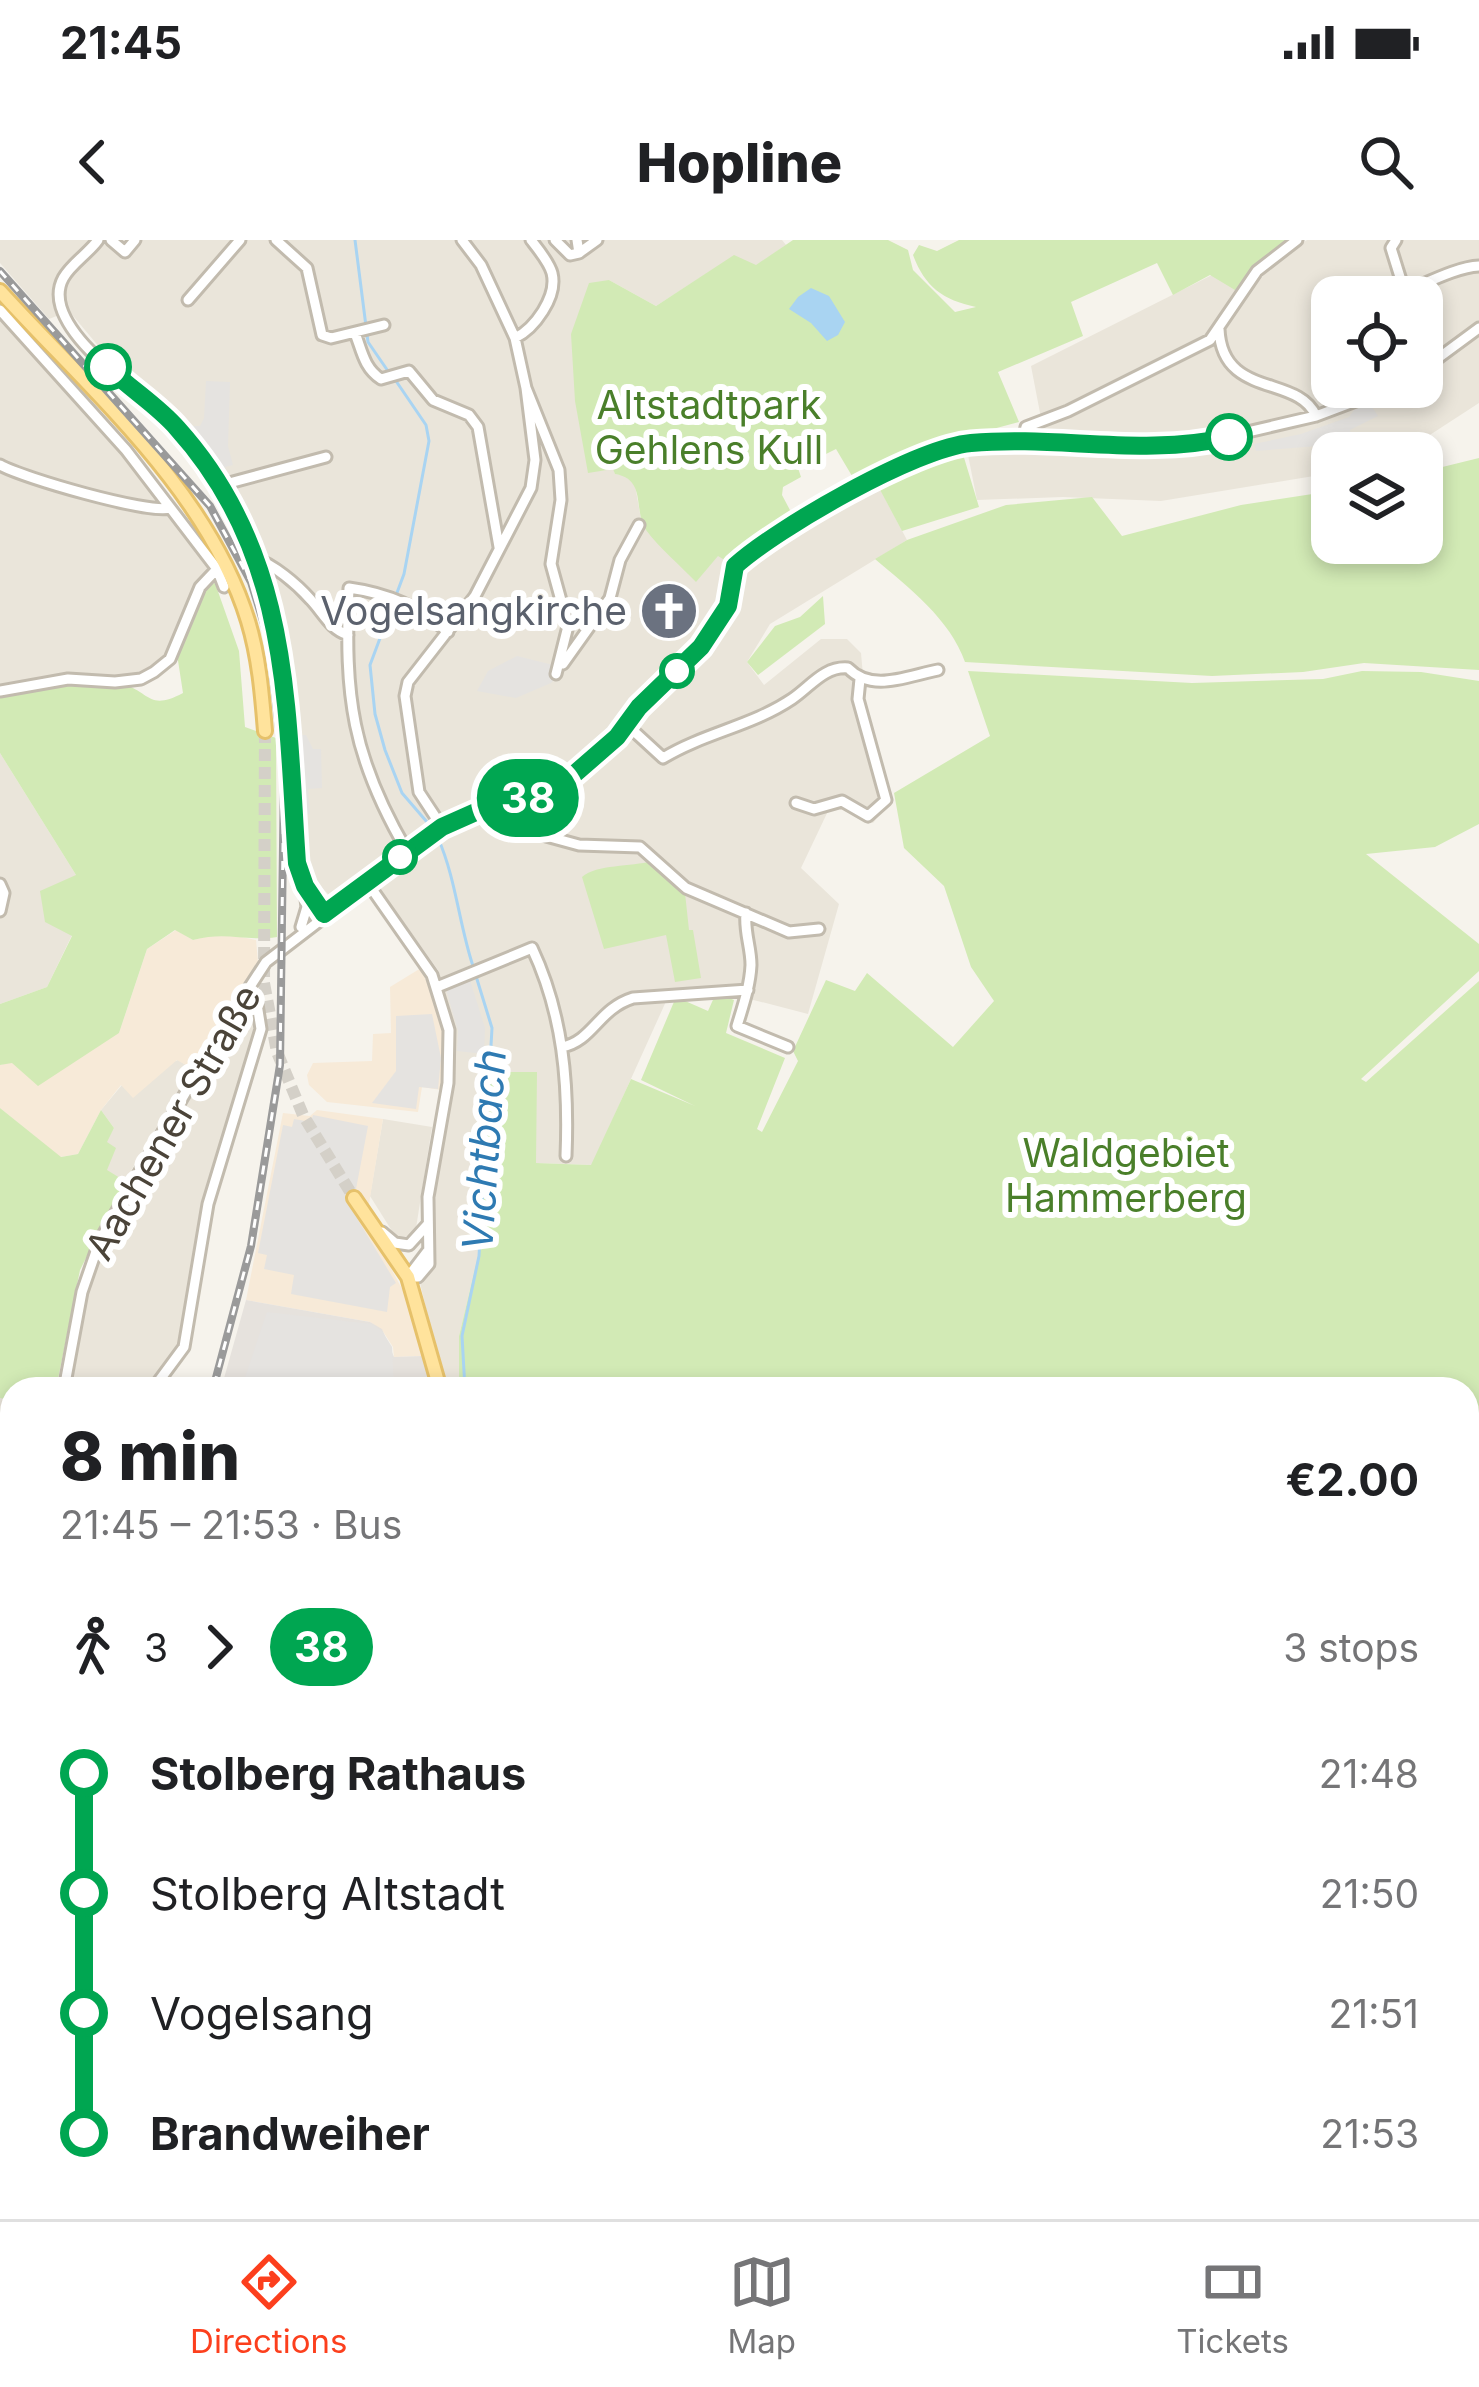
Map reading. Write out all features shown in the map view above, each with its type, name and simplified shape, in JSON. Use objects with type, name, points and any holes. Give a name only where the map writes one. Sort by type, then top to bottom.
[{"type":"main road","points":[[0,291],[155,461],[202,520],[238,590],[249,623],[265,731]]},
{"type":"main road","points":[[354,1198],[407,1277],[436,1377]]},
{"type":"street","points":[[98,240],[61,281],[59,296],[65,317],[123,382],[179,430],[247,532],[276,625],[285,674],[297,863],[305,886],[324,914]]},
{"type":"street","points":[[111,240],[125,252],[135,240]]},
{"type":"street","points":[[188,300],[240,240]]},
{"type":"street","points":[[276,240],[307,268],[322,335],[331,338],[378,326]]},
{"type":"street","points":[[436,831],[419,792],[405,696],[408,682],[490,572],[534,477],[524,371],[514,338],[481,265],[462,240]]},
{"type":"street","points":[[514,338],[541,315],[552,283],[552,273],[531,240]]},
{"type":"street","points":[[555,240],[567,254],[579,253],[597,240]]},
{"type":"street","points":[[577,240],[579,253]]},
{"type":"street","points":[[1023,442],[1027,427],[1198,346],[1219,329],[1257,271],[1297,240]]},
{"type":"street","points":[[1396,240],[1391,248],[1401,276]]},
{"type":"street","points":[[1443,278],[1479,266]]},
{"type":"street","points":[[0,310],[100,421],[218,569],[224,587]]},
{"type":"street","points":[[1443,355],[1479,328]]},
{"type":"street","points":[[1219,329],[1224,354],[1238,371],[1308,402],[1316,416]]},
{"type":"street","points":[[358,332],[368,370],[386,378],[412,373],[433,400],[469,415],[478,427],[499,547]]},
{"type":"street","points":[[526,388],[560,478],[551,564],[568,626],[556,674],[610,598],[620,560],[639,525]]},
{"type":"street","name":"Aachener Straße","points":[[66,1377],[82,1292],[100,1240],[266,962],[436,831],[478,811],[534,797],[563,784],[701,647],[728,606],[732,571],[755,550],[850,494],[935,453],[975,443],[1196,444],[1335,408]]},
{"type":"street","points":[[218,486],[326,457]]},
{"type":"street","points":[[0,465],[136,506],[170,508]]},
{"type":"street","points":[[253,557],[307,595],[333,628],[348,635]]},
{"type":"street","points":[[0,691],[68,679],[141,679],[154,672],[170,659],[200,587],[218,569]]},
{"type":"street","points":[[407,851],[376,800],[358,744],[348,635],[349,589],[400,602],[429,615],[448,632]]},
{"type":"street","points":[[626,724],[663,758],[720,729],[770,713],[832,668],[848,668],[874,683],[938,670]]},
{"type":"street","points":[[796,802],[814,809],[842,801],[868,816],[886,800],[858,699],[860,679]]},
{"type":"street","points":[[537,816],[546,836],[595,847],[640,847],[686,888],[789,932],[820,929]]},
{"type":"street","points":[[367,882],[425,962],[448,1030],[448,1083],[431,1172],[428,1252],[407,1277]]},
{"type":"street","points":[[0,884],[4,893],[0,910]]},
{"type":"street","points":[[295,937],[305,922],[305,886]]},
{"type":"street","points":[[746,913],[744,933],[751,959],[737,1026],[788,1047]]},
{"type":"street","points":[[437,987],[532,948],[551,992],[562,1047],[566,1156]]},
{"type":"street","points":[[562,1047],[581,1041],[616,1003],[748,989]]},
{"type":"street","points":[[162,1377],[184,1347],[208,1204],[261,1029],[257,1004],[245,994]]},
{"type":"street","points":[[376,1227],[395,1243],[409,1245],[428,1224]]},
{"type":"shaded area","points":[[0,240],[782,240],[786,245],[756,266],[734,256],[656,306],[609,280],[588,472],[614,469],[615,474],[626,475],[635,485],[642,525],[696,581],[718,555],[731,564],[774,532],[770,524],[872,474],[907,540],[770,624],[747,662],[764,685],[821,639],[847,639],[861,653],[865,698],[891,800],[873,823],[837,806],[829,809],[801,868],[839,904],[808,1014],[719,991],[668,997],[592,1165],[536,1163],[489,1072],[478,1256],[459,1336],[462,1377],[442,1377],[420,1283],[434,1265],[436,1172],[455,1028],[438,970],[368,873],[334,900],[302,868],[287,649],[252,531],[226,486],[171,409],[126,379],[69,311],[49,319],[0,263]]},
{"type":"shaded area","points":[[1307,240],[1479,240],[1479,403],[1434,432],[1311,432],[1311,476],[1161,501],[977,500],[967,450],[1035,446],[1041,418],[1031,366],[1212,275],[1246,295],[1278,260]]},
{"type":"shaded area","points":[[0,312],[124,451],[215,569],[181,623],[166,660],[140,677],[0,687]]},
{"type":"shaded area","points":[[206,381],[230,382],[228,446],[233,465],[219,476],[192,433],[204,418]]},
{"type":"shaded area","points":[[1373,408],[1378,416],[1351,432],[1311,432],[1311,447],[1256,451],[1254,444],[1301,434],[1349,417],[1354,410]]},
{"type":"shaded area","points":[[517,656],[553,665],[559,674],[551,683],[516,698],[477,691],[488,671]]},
{"type":"shaded area","points":[[295,735],[306,735],[313,749],[321,749],[322,788],[308,789],[310,814],[298,815]]},
{"type":"shaded area","points":[[0,753],[76,875],[72,935],[47,987],[0,1004]]},
{"type":"shaded area","points":[[176,930],[193,940],[222,933],[256,940],[258,962],[191,1068],[177,1060],[133,1098],[121,1085],[101,1110],[78,1154],[60,1157],[0,1108],[0,1065],[119,1033],[147,949]]},
{"type":"shaded area","points":[[421,968],[444,1035],[441,1090],[422,1087],[418,1112],[327,1102],[309,1085],[307,1075],[313,1063],[372,1061],[373,1034],[391,1033],[390,987]]},
{"type":"shaded area","points":[[469,977],[485,1028],[484,1054],[457,1051],[458,1031],[445,986]]},
{"type":"shaded area","points":[[242,1010],[252,1013],[258,1030],[206,1202],[180,1347],[157,1377],[73,1377],[92,1275]]},
{"type":"shaded area","points":[[432,1014],[441,1058],[438,1089],[419,1087],[416,1109],[372,1103],[396,1071],[396,1016]]},
{"type":"shaded area","points":[[178,1060],[191,1068],[125,1181],[107,1171],[106,1142],[114,1128],[101,1110],[122,1085]]},
{"type":"shaded area","points":[[317,1110],[383,1119],[366,1222],[408,1300],[422,1356],[394,1357],[382,1330],[370,1322],[246,1300],[283,1113],[310,1116]]},
{"type":"shaded area","points":[[313,1115],[368,1126],[352,1210],[396,1283],[390,1287],[387,1312],[291,1294],[294,1275],[264,1269],[267,1255],[258,1253],[283,1125],[292,1127],[294,1119],[311,1122]]},
{"type":"shaded area","points":[[383,1119],[432,1127],[416,1228],[410,1236],[399,1237],[392,1231],[370,1196]]},
{"type":"shaded area","points":[[246,1300],[370,1322],[382,1329],[394,1357],[422,1356],[428,1377],[224,1377]]},
{"type":"shaded area","points":[[267,1312],[371,1324],[392,1347],[393,1377],[245,1377]]},
{"type":"green space","name":"Altstadtpark Gehlens Kull","points":[[793,240],[888,240],[908,250],[913,270],[955,312],[976,307],[945,296],[930,284],[913,255],[919,245],[937,251],[959,240],[1290,240],[1235,290],[1210,275],[1173,295],[1157,263],[1071,302],[1083,336],[998,372],[1019,422],[933,445],[855,481],[836,449],[798,468],[801,477],[783,487],[791,512],[771,524],[775,532],[731,564],[718,556],[696,582],[646,530],[632,482],[613,469],[588,473],[575,401],[571,334],[589,283],[609,280],[656,306],[734,255],[756,265]]},
{"type":"green space","points":[[962,451],[979,507],[902,531],[878,486]]},
{"type":"green space","points":[[1479,458],[1479,670],[1364,663],[1303,672],[1212,676],[965,662],[939,618],[875,559],[907,540],[1006,505],[1092,497],[1122,536],[1241,505],[1311,494],[1311,564],[1443,564],[1443,467]]},
{"type":"green space","points":[[215,583],[239,651],[245,727],[276,738],[277,937],[193,940],[175,930],[147,949],[119,1033],[38,1086],[12,1063],[0,1065],[0,1004],[47,987],[72,936],[45,922],[40,891],[76,875],[0,753],[0,694],[93,680],[123,684],[156,700],[183,693],[177,654],[203,588]]},
{"type":"green space","points":[[823,596],[825,624],[758,675],[747,662],[775,626],[800,617]]},
{"type":"green space","name":"Waldgebiet Hammerberg","points":[[968,671],[1192,683],[1323,679],[1362,671],[1421,672],[1479,681],[1479,824],[1435,847],[1366,854],[1479,944],[1479,971],[1361,1079],[1366,1082],[1479,981],[1479,1377],[459,1377],[459,1336],[478,1256],[488,1072],[537,1072],[536,1163],[591,1165],[631,1079],[695,1106],[641,1080],[676,997],[708,1011],[716,993],[734,1000],[726,1033],[785,1058],[757,1129],[762,1132],[798,1061],[793,1051],[826,980],[855,991],[867,973],[953,1047],[994,1001],[971,967],[944,886],[904,848],[894,793],[990,736]]},
{"type":"green space","points":[[652,861],[685,893],[701,978],[675,982],[666,935],[604,949],[582,877],[605,868]]},
{"type":"green space","points":[[0,1108],[61,1157],[78,1154],[101,1110],[114,1128],[107,1142],[116,1148],[107,1170],[125,1181],[80,1270],[58,1377],[0,1377]]},
{"type":"water","points":[[811,288],[829,296],[845,322],[838,335],[827,341],[789,309]]},
{"type":"waterway","name":"Vichtbach","points":[[355,240],[368,342],[390,374]]},
{"type":"waterway","name":"Vichtbach","points":[[396,381],[426,425],[429,441],[404,574],[370,665],[385,750],[402,793],[433,829]]},
{"type":"waterway","name":"Vichtbach","points":[[438,838],[473,966]]},
{"type":"waterway","name":"Vichtbach","points":[[464,1377],[462,1336],[479,1256],[492,1028],[476,976]]},
{"type":"tunnel","points":[[265,731],[264,983],[277,1052],[303,1115],[354,1198]]},
{"type":"railway","points":[[0,271],[210,506],[251,582],[269,640],[284,773],[280,1065],[251,1246],[216,1377]]},
{"type":"bus line","name":"38","points":[[108,367],[179,430],[247,532],[276,625],[285,674],[299,876],[324,914],[442,827],[563,784],[617,737],[639,707],[701,647],[728,606],[735,566],[862,487],[958,445],[1180,445],[1229,437]]},
{"type":"place","name":"Vogelsangkirche","points":[[669,611]]}]
